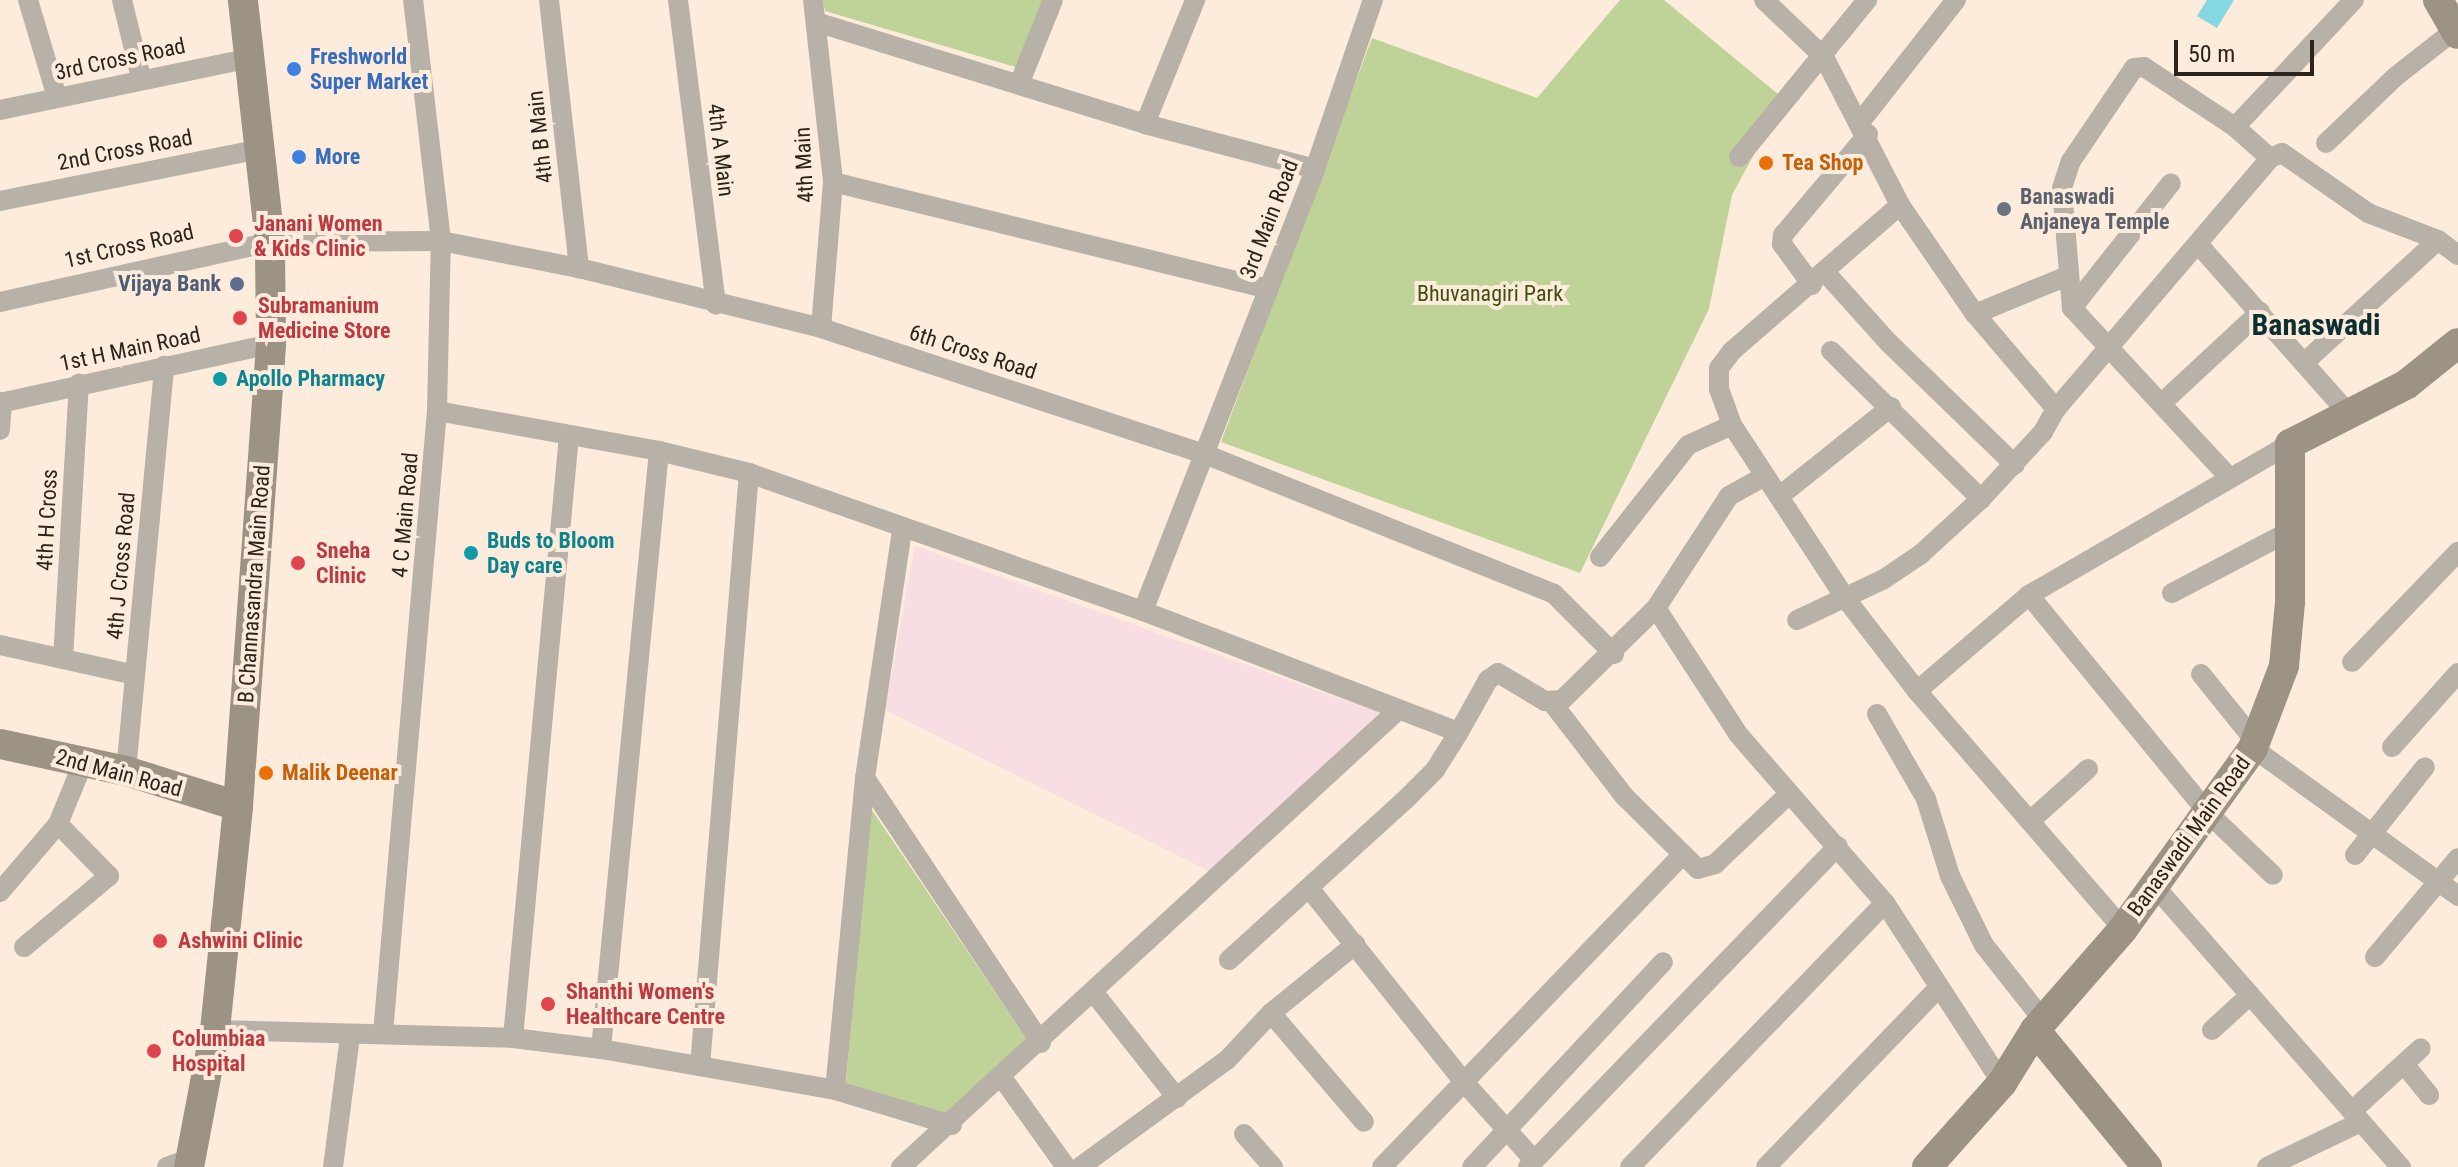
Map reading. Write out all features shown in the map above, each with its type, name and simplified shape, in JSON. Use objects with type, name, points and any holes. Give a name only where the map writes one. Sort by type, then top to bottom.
[{"type":"main road","name":"B Channasandra Main Road","points":[[182,1164],[215,1030],[238,806],[271,344],[270,242],[243,0]]},
{"type":"main road","points":[[2438,0],[2457,32]]},
{"type":"main road","points":[[2290,444],[2347,412],[2407,384],[2458,343]]},
{"type":"main road","name":"Banaswadi Main Road","points":[[1927,1167],[2002,1083],[2039,1025],[2123,929],[2152,883],[2254,744],[2284,666],[2290,444]]},
{"type":"main road","name":"2nd Main Road","points":[[0,744],[126,771],[238,806]]},
{"type":"main road","points":[[2039,1025],[2147,1167]]},
{"type":"street","points":[[28,0],[57,97]]},
{"type":"street","points":[[122,0],[141,78]]},
{"type":"street","name":"4 C Main Road","points":[[383,1033],[437,411],[441,241],[413,0]]},
{"type":"street","name":"4th B Main","points":[[549,0],[579,268]]},
{"type":"street","name":"4th A Main","points":[[678,0],[716,305]]},
{"type":"street","name":"4th Main","points":[[813,0],[833,182],[821,328]]},
{"type":"street","points":[[1020,82],[1053,0]]},
{"type":"street","points":[[1145,124],[1195,0]]},
{"type":"street","name":"3rd Main Road","points":[[1143,611],[1315,169],[1373,0]]},
{"type":"street","points":[[1764,0],[1824,57],[1864,128],[1900,205],[1975,314],[2056,409]]},
{"type":"street","points":[[1739,157],[1824,57],[1867,0]]},
{"type":"street","points":[[1956,0],[1783,235],[1782,244],[2015,465]]},
{"type":"street","points":[[2235,127],[2354,0]]},
{"type":"street","points":[[816,22],[1020,82],[1145,124],[1315,169]]},
{"type":"street","points":[[2326,143],[2395,77],[2457,32]]},
{"type":"street","name":"3rd Cross Road","points":[[0,110],[141,78],[250,58]]},
{"type":"street","points":[[2229,477],[2072,308],[2062,188],[2071,161],[2134,68],[2144,67],[2235,127],[2270,158]]},
{"type":"street","name":"2nd Cross Road","points":[[0,201],[260,149]]},
{"type":"street","points":[[1797,620],[1846,599],[1921,554],[1981,499],[2015,465],[2056,409],[2270,158],[2282,153],[2368,213],[2438,240],[2458,255]]},
{"type":"street","points":[[833,182],[1268,289]]},
{"type":"street","points":[[2072,308],[2171,183]]},
{"type":"street","points":[[1900,205],[1819,279],[1732,351],[1719,368],[1719,389],[1732,425],[1763,477],[1781,495],[1846,599],[1917,691],[2123,929]]},
{"type":"street","points":[[2306,361],[2438,240]]},
{"type":"street","name":"6th Cross Road","points":[[270,242],[441,241],[579,268],[716,305],[821,328],[1202,453],[1554,594],[1614,654]]},
{"type":"street","name":"1st Cross Road","points":[[0,302],[270,242]]},
{"type":"street","points":[[2198,244],[2306,361],[2347,412]]},
{"type":"street","points":[[1975,314],[2067,276]]},
{"type":"street","points":[[2162,403],[2260,312]]},
{"type":"street","name":"1st H Main Road","points":[[1,403],[79,383],[271,344]]},
{"type":"street","points":[[1831,351],[1981,499]]},
{"type":"street","name":"4th J Cross Road","points":[[126,771],[164,366]]},
{"type":"street","name":"4th H Cross","points":[[63,659],[79,383]]},
{"type":"street","points":[[0,430],[1,403]]},
{"type":"street","points":[[1781,495],[1891,407]]},
{"type":"street","points":[[437,411],[659,451],[749,473],[1143,611],[1397,711],[1459,732]]},
{"type":"street","points":[[1600,557],[1688,445],[1732,425]]},
{"type":"street","points":[[513,1038],[569,436]]},
{"type":"street","points":[[1917,691],[2029,595],[2290,444]]},
{"type":"street","points":[[601,1049],[659,451]]},
{"type":"street","points":[[700,1066],[749,473]]},
{"type":"street","points":[[1553,704],[1614,654],[1656,608],[1713,514],[1729,496],[1763,477]]},
{"type":"street","points":[[835,1090],[865,778],[902,529]]},
{"type":"street","points":[[2172,593],[2290,531]]},
{"type":"street","points":[[2352,662],[2455,563]]},
{"type":"street","points":[[2029,595],[2207,812],[2273,875]]},
{"type":"street","points":[[1656,608],[1738,734],[1885,903],[2002,1083]]},
{"type":"street","points":[[0,645],[135,675]]},
{"type":"street","points":[[1229,960],[1435,770],[1488,680],[1498,673],[1553,704],[1624,796],[1698,869],[1708,868],[1788,795]]},
{"type":"street","points":[[2392,747],[2458,673]]},
{"type":"street","points":[[2201,674],[2254,744],[2458,896]]},
{"type":"street","points":[[901,1167],[1003,1079],[1397,711]]},
{"type":"street","points":[[1877,714],[1926,799],[1950,876],[1984,945],[2039,1025]]},
{"type":"street","points":[[0,892],[58,824],[83,763]]},
{"type":"street","points":[[2355,855],[2425,767]]},
{"type":"street","points":[[2030,821],[2088,769]]},
{"type":"street","points":[[865,778],[1041,1043]]},
{"type":"street","points":[[24,947],[109,876],[58,824]]},
{"type":"street","points":[[1309,888],[1531,1164],[1838,846]]},
{"type":"street","points":[[1382,1167],[1683,854]]},
{"type":"street","points":[[2375,957],[2458,858]]},
{"type":"street","points":[[2152,883],[2401,1167]]},
{"type":"street","points":[[1630,1167],[1885,903]]},
{"type":"street","points":[[1080,1167],[1227,1060],[1271,1013],[1356,944]]},
{"type":"street","points":[[1472,1167],[1509,1133],[1663,962]]},
{"type":"street","points":[[1766,1167],[1939,987]]},
{"type":"street","points":[[1094,993],[1177,1098]]},
{"type":"street","points":[[2212,1030],[2250,995]]},
{"type":"street","points":[[1271,1013],[1364,1122]]},
{"type":"street","points":[[215,1030],[513,1038],[601,1049],[835,1090],[952,1125]]},
{"type":"street","points":[[333,1167],[350,1036]]},
{"type":"street","points":[[2267,1167],[2305,1160],[2356,1116],[2421,1048]]},
{"type":"street","points":[[2404,1064],[2429,1095]]},
{"type":"street","points":[[1003,1079],[1066,1167]]},
{"type":"street","points":[[1244,1134],[1273,1167]]},
{"type":"shaded area","points":[[915,546],[1383,714],[1215,874],[885,710]]},
{"type":"green space","points":[[823,0],[1045,0],[1019,68],[825,11]]},
{"type":"green space","name":"Bhuvanagiri Park","points":[[1620,0],[1664,0],[1784,99],[1732,195],[1709,309],[1580,573],[1221,442],[1372,38],[1537,98]]},
{"type":"green space","points":[[870,807],[1028,1041],[952,1116],[846,1083]]},
{"type":"water","points":[[2207,0],[2234,0],[2217,28],[2197,16]]},
{"type":"place","name":"Freshworld Super Market","points":[[294,69]]},
{"type":"place","name":"More","points":[[299,157]]},
{"type":"place","name":"Tea Shop","points":[[1766,163]]},
{"type":"place","name":"Banaswadi Anjaneya Temple","points":[[2004,209]]},
{"type":"place","name":"Janani Women & Kids Clinic","points":[[236,236]]},
{"type":"place","name":"Vijaya Bank","points":[[237,284]]},
{"type":"place","name":"Subramanium Medicine Store","points":[[240,318]]},
{"type":"place","name":"Apollo Pharmacy","points":[[220,379]]},
{"type":"place","name":"Buds to Bloom Day care","points":[[471,553]]},
{"type":"place","name":"Sneha Clinic","points":[[298,563]]},
{"type":"place","name":"Malik Deenar","points":[[266,773]]},
{"type":"place","name":"Ashwini Clinic","points":[[160,941]]},
{"type":"place","name":"Shanthi Women's Healthcare Centre","points":[[548,1004]]},
{"type":"place","name":"Columbiaa Hospital","points":[[154,1051]]},
{"type":"district","name":"Banaswadi","points":[[2316,325]]}]
